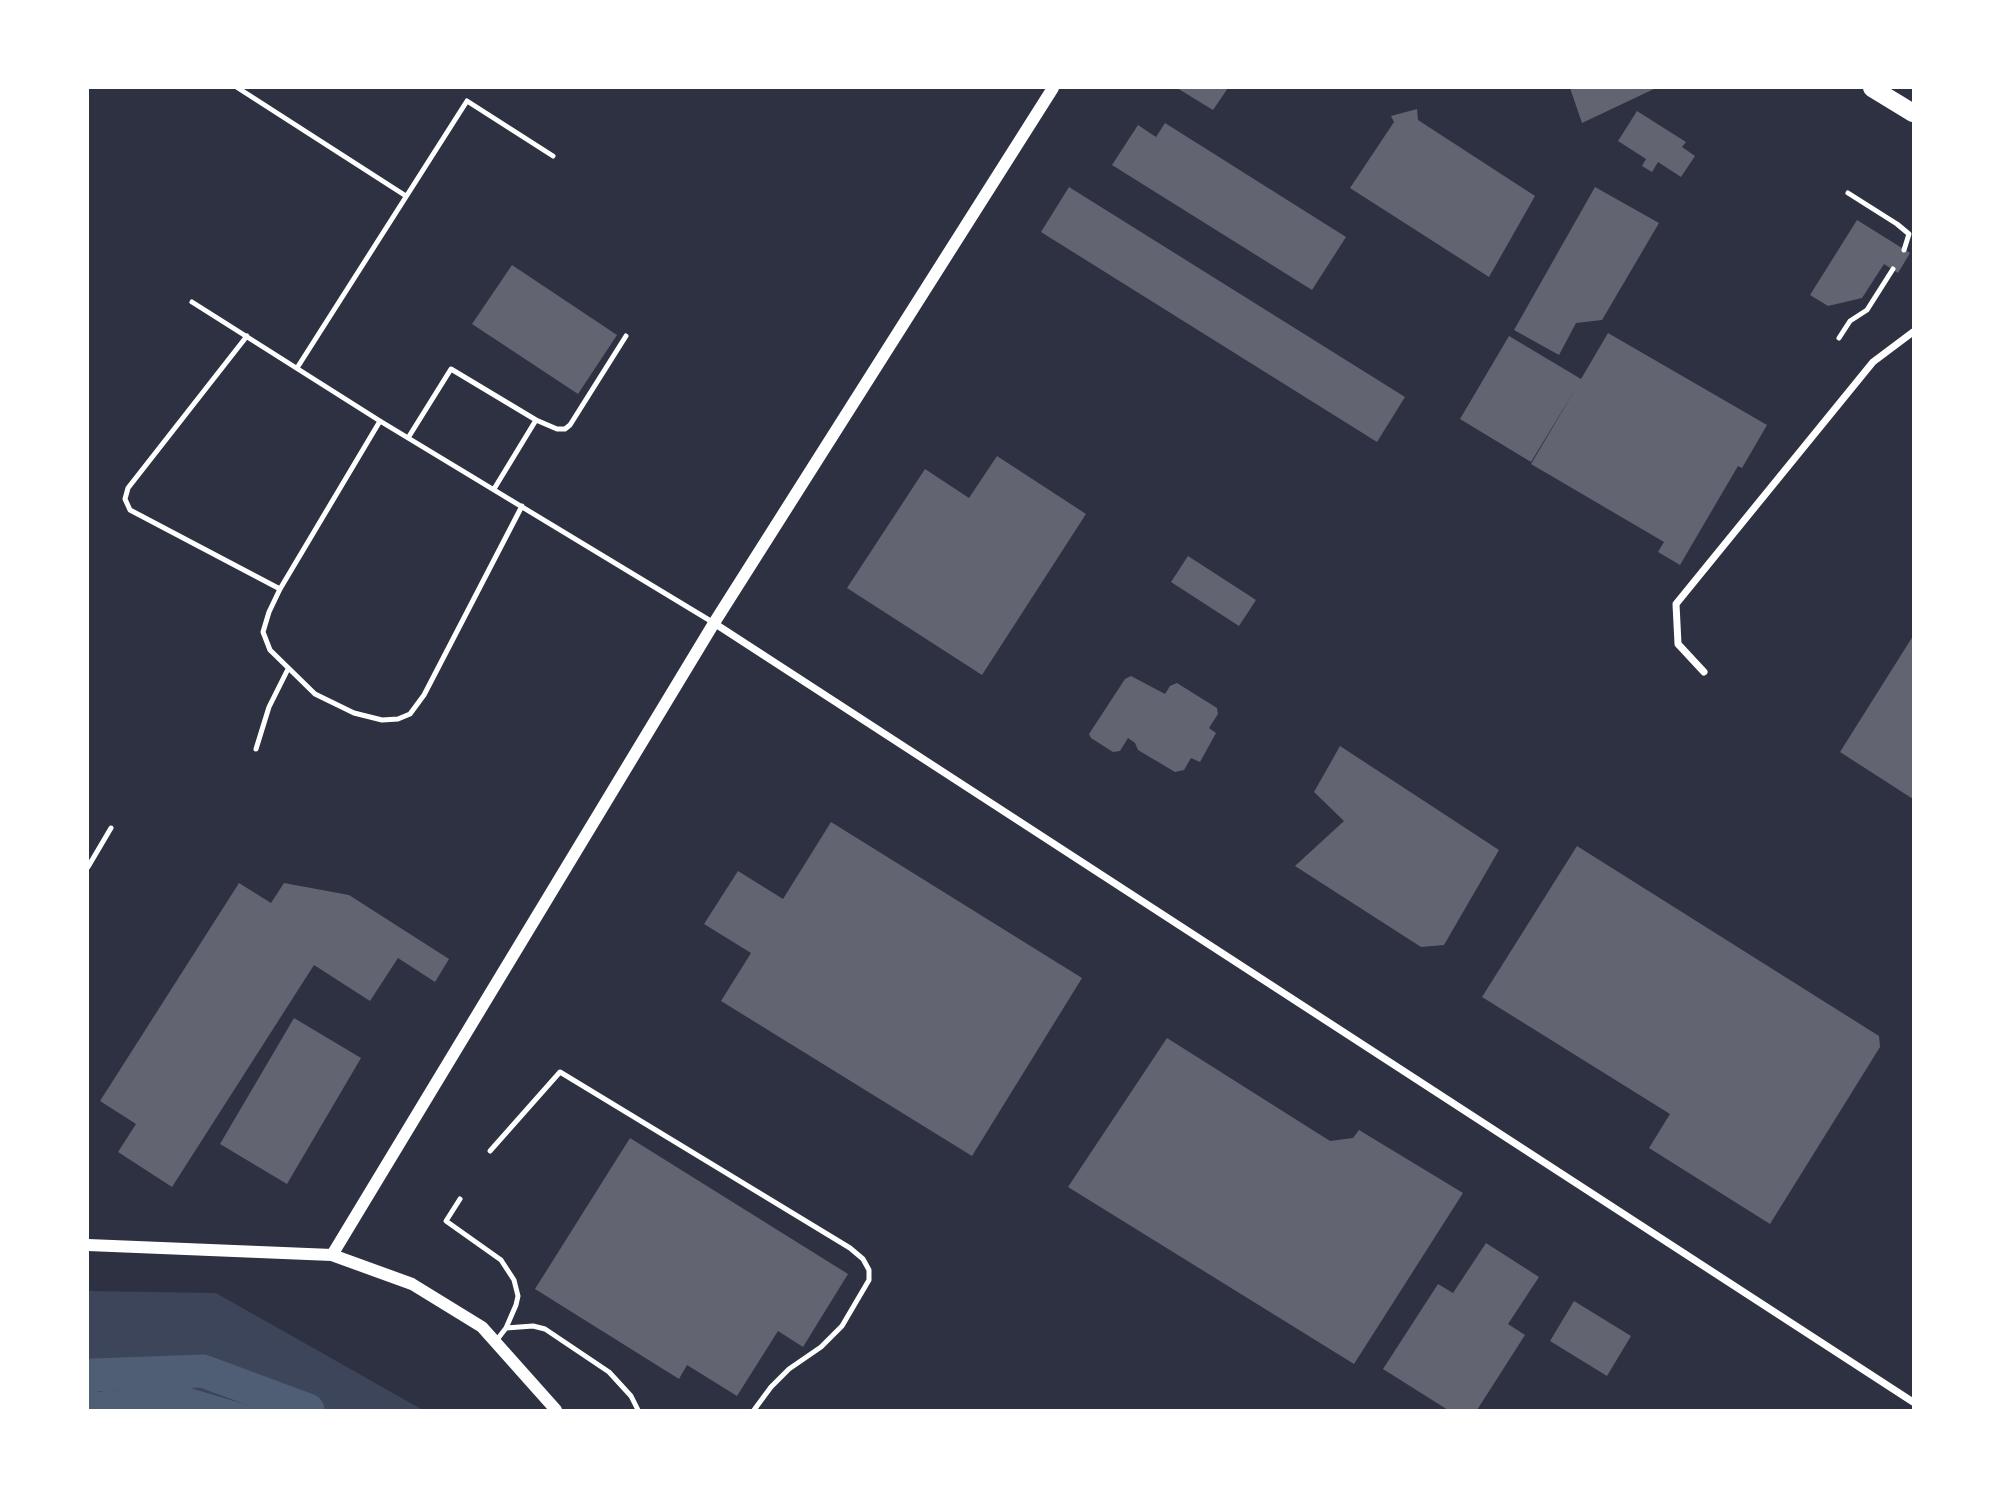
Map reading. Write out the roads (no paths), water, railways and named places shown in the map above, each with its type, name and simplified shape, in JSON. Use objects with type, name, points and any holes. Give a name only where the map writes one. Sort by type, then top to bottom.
[{"type":"main road","points":[[1872,88],[1913,115]]},
{"type":"street","points":[[332,1255],[714,623],[1053,88]]},
{"type":"street","points":[[1704,672],[1678,644],[1676,604],[1873,362],[1913,332]]},
{"type":"street","points":[[714,623],[1913,1402]]},
{"type":"street","points":[[88,1245],[332,1255],[412,1284],[482,1327],[556,1410]]},
{"type":"lane","points":[[238,88],[406,196]]},
{"type":"lane","points":[[297,368],[467,101],[553,156]]},
{"type":"lane","points":[[1848,193],[1909,234],[1904,250]]},
{"type":"lane","points":[[1839,338],[1850,321],[1867,310],[1893,269]]},
{"type":"lane","points":[[192,302],[380,421],[714,623]]},
{"type":"lane","points":[[247,336],[128,488],[125,499],[130,510],[280,589]]},
{"type":"lane","points":[[408,438],[451,369],[536,419],[557,429],[565,429],[626,336]]},
{"type":"lane","points":[[494,489],[536,419]]},
{"type":"lane","points":[[380,421],[280,589],[263,632],[270,650],[315,694],[354,713],[382,720],[398,719],[410,714],[424,695],[522,506]]},
{"type":"lane","points":[[256,748],[270,706],[288,669]]},
{"type":"lane","points":[[88,867],[111,828]]},
{"type":"lane","points":[[490,1152],[560,1072],[850,1248],[863,1259],[869,1270],[869,1280],[842,1326],[821,1347],[789,1369],[754,1410]]},
{"type":"lane","points":[[460,1199],[446,1221],[501,1260],[514,1280],[518,1296],[516,1305],[506,1328],[496,1342]]},
{"type":"lane","points":[[506,1328],[533,1326],[545,1329],[609,1372],[631,1396],[638,1410]]},
{"type":"waterway","points":[[88,1379],[93,1375],[203,1371],[308,1410]]}]
